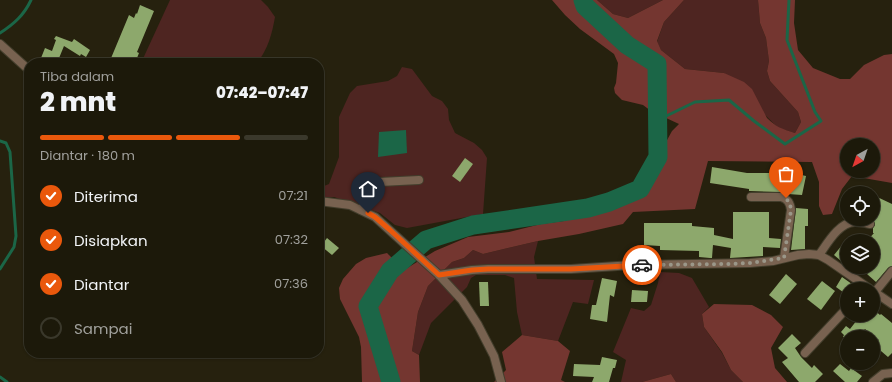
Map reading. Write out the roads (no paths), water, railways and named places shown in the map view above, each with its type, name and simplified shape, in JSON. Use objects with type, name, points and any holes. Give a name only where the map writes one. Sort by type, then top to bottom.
[{"type":"street","points":[[0,44],[24,66]]},
{"type":"street","points":[[361,210],[373,189],[380,182],[419,180]]},
{"type":"street","points":[[751,197],[781,197],[786,198],[790,204],[791,210],[784,258]]},
{"type":"street","points":[[324,201],[350,205],[375,217],[439,275],[462,300],[481,330],[494,356],[501,382]]},
{"type":"street","points":[[819,255],[843,226]]},
{"type":"street","points":[[439,275],[488,269],[571,269],[632,265],[730,264],[758,262],[804,254],[819,255],[859,282]]},
{"type":"street","points":[[879,282],[892,271]]},
{"type":"street","points":[[880,296],[892,304]]},
{"type":"street","points":[[805,353],[840,316]]},
{"type":"street","points":[[873,382],[883,374],[892,373]]},
{"type":"waterway","points":[[0,33],[18,19],[31,0]]},
{"type":"waterway","points":[[391,382],[368,306],[390,271],[426,240],[473,225],[588,208],[609,202],[640,189],[658,157],[657,64],[627,45],[585,6],[583,0]]},
{"type":"waterway","points":[[658,120],[695,102],[729,100],[785,144],[821,121],[815,112],[787,40],[789,0]]},
{"type":"waterway","points":[[0,141],[6,143],[10,152],[16,236],[14,247],[0,269]]},
{"type":"waterway","points":[[0,377],[7,382]]}]
